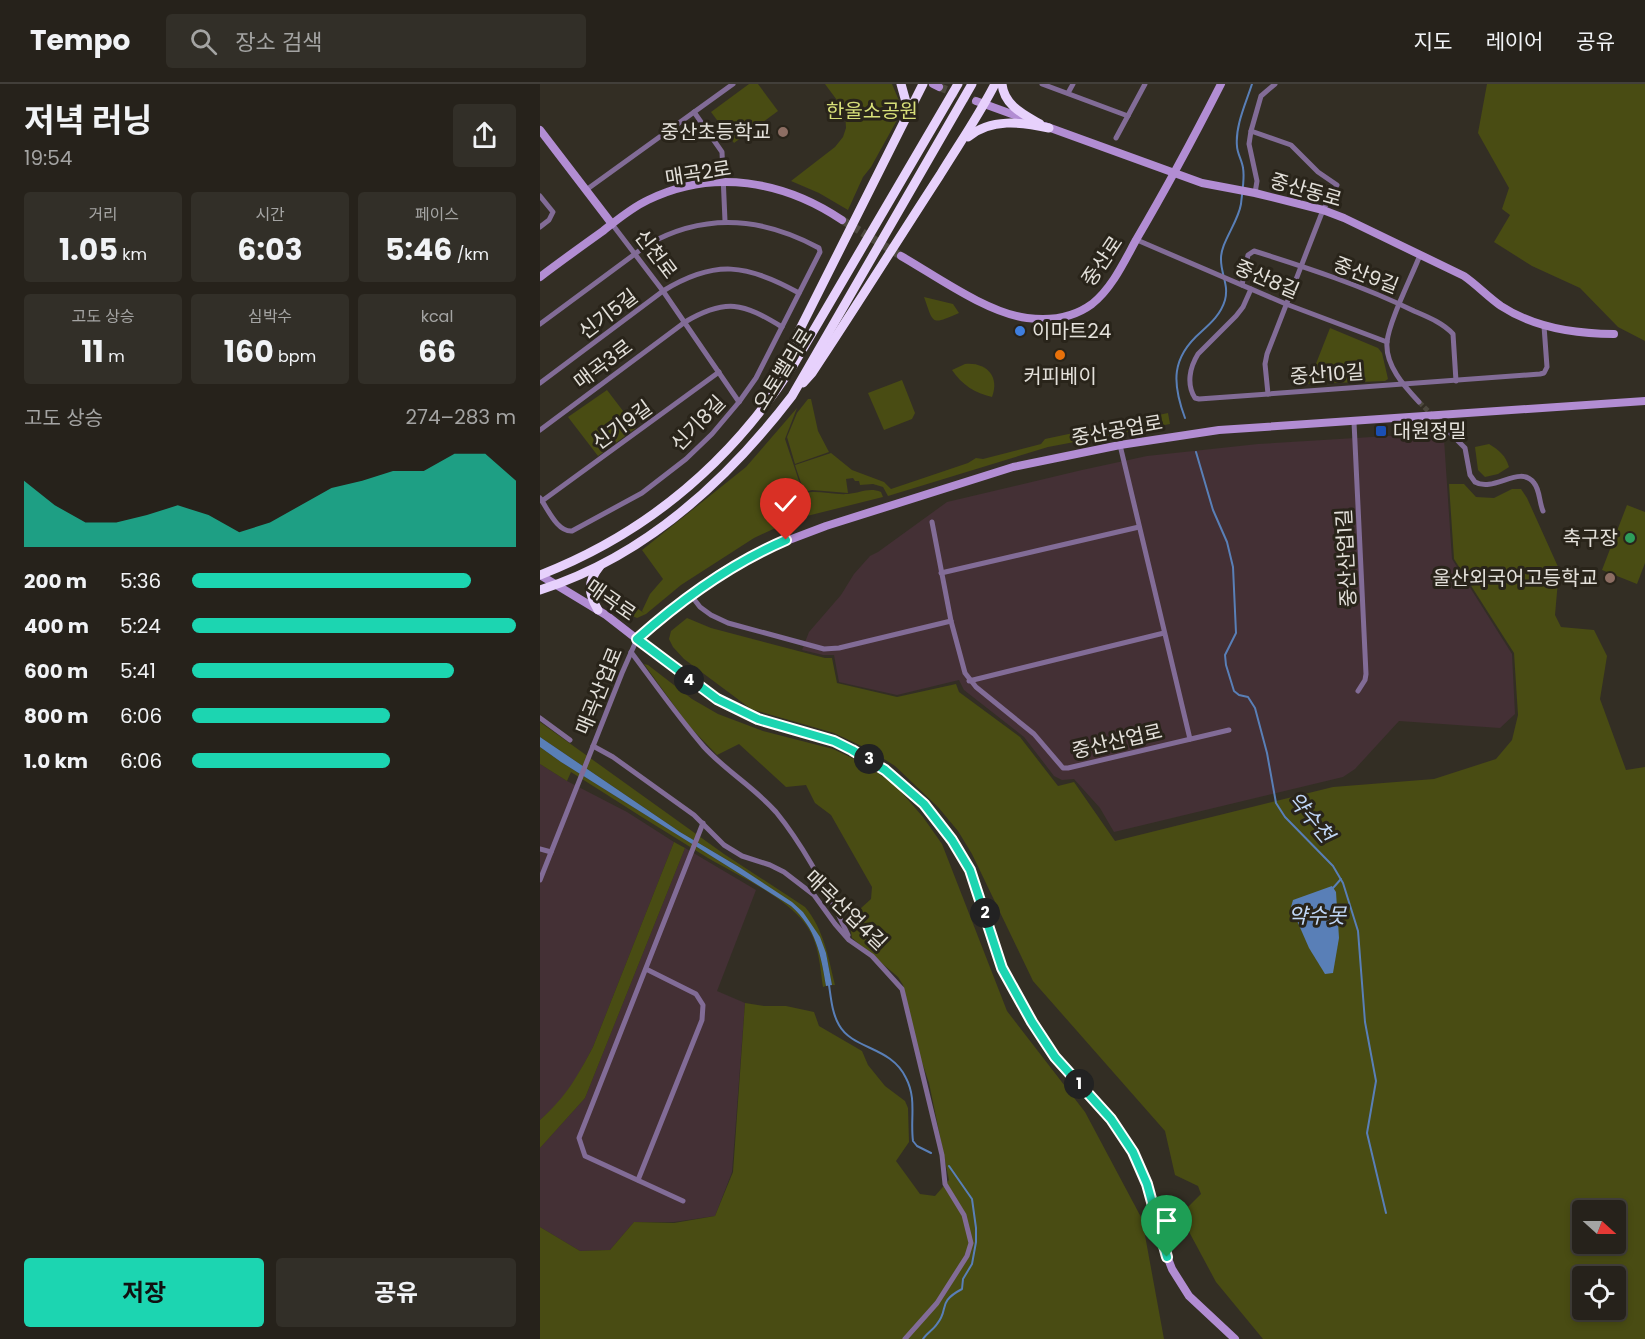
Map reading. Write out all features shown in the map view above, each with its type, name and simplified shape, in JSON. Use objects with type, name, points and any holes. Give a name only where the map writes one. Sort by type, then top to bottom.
[{"type":"highway","points":[[901,84],[906,102],[902,128]]},
{"type":"highway","points":[[770,401],[796,337],[923,84]]},
{"type":"highway","name":"오토밸리로","points":[[540,575],[589,554],[661,509],[689,488],[730,449],[770,401],[794,364],[958,84]]},
{"type":"highway","name":"오토밸리로","points":[[540,590],[602,564],[660,528],[707,490],[745,454],[792,396],[972,84]]},
{"type":"highway","points":[[960,146],[980,102],[994,84]]},
{"type":"highway","points":[[1002,84],[1005,97],[1010,103],[1046,127]]},
{"type":"highway","points":[[792,396],[813,373],[960,146],[974,132],[999,124],[1016,123],[1046,127]]},
{"type":"highway","points":[[598,610],[590,590],[590,581],[602,564]]},
{"type":"street","points":[[586,190],[733,84]]},
{"type":"street","points":[[1042,84],[1128,116]]},
{"type":"street","points":[[1068,93],[1073,84]]},
{"type":"street","points":[[1116,138],[1145,84]]},
{"type":"street","name":"중산로","points":[[901,256],[1000,310],[1027,318],[1056,319],[1081,311],[1094,302],[1117,273],[1175,174],[1221,84]]},
{"type":"street","points":[[1255,193],[1257,181],[1249,144],[1251,131],[1261,96],[1275,84]]},
{"type":"street","name":"중산동로","points":[[980,102],[1202,183],[1255,193],[1323,210],[1344,218],[1476,284],[1499,305],[1544,326],[1614,334]]},
{"type":"street","points":[[540,324],[635,253],[663,236],[700,224],[724,221],[722,152],[694,112]]},
{"type":"street","name":"신천로","points":[[540,130],[663,291],[740,402]]},
{"type":"street","points":[[1251,131],[1291,146],[1318,172],[1337,186],[1323,210],[1267,354],[1265,364],[1268,394]]},
{"type":"street","name":"매곡2로","points":[[540,277],[630,210],[667,192],[723,182],[747,183],[786,191],[817,204],[842,220]]},
{"type":"street","points":[[540,196],[553,212],[549,220],[540,227]]},
{"type":"street","name":"신기8길","points":[[541,500],[566,532],[598,518],[662,479],[712,434],[740,402],[756,378],[820,252],[819,248],[778,229],[724,221]]},
{"type":"street","name":"중산8길","points":[[1137,240],[1286,304],[1387,342]]},
{"type":"street","name":"중산9길","points":[[1242,285],[1248,255],[1251,252],[1301,266],[1400,304],[1437,322],[1453,334],[1456,381]]},
{"type":"street","points":[[1419,402],[1402,384],[1391,360],[1387,342],[1420,255]]},
{"type":"street","name":"신기5길","points":[[540,383],[663,291],[699,272],[727,268],[757,273],[774,279],[799,293]]},
{"type":"street","name":"중산10길","points":[[1251,289],[1236,316],[1198,354],[1193,362],[1190,382],[1192,394],[1199,399],[1544,373],[1547,367],[1544,326]]},
{"type":"street","name":"매곡3로","points":[[540,430],[685,322],[708,309],[729,306],[752,310],[782,327]]},
{"type":"street","name":"신기9길","points":[[541,500],[719,372]]},
{"type":"street","name":"중산공업로","points":[[637,639],[690,594],[751,556],[786,540],[826,526],[1013,467],[1120,445],[1219,430],[1645,401]]},
{"type":"street","name":"중산산업1길","points":[[1354,422],[1366,674],[1358,691]]},
{"type":"street","points":[[1448,431],[1465,448],[1470,475],[1475,482],[1487,486],[1516,477],[1528,478],[1536,485],[1543,511]]},
{"type":"street","name":"중산산업로","points":[[1120,445],[1190,739]]},
{"type":"street","points":[[932,522],[951,621],[969,681],[1164,633]]},
{"type":"street","points":[[941,573],[1139,527]]},
{"type":"street","name":"매곡로","points":[[540,575],[598,610],[717,699],[758,719],[834,741],[852,750],[885,770],[924,804],[952,840],[970,870],[1002,968],[1032,1022],[1055,1057],[1111,1119],[1133,1152],[1147,1184],[1162,1243],[1172,1269],[1189,1296],[1235,1339]]},
{"type":"street","points":[[690,594],[700,607],[728,623],[824,649],[839,648],[951,621]]},
{"type":"street","name":"매곡산업로","points":[[551,852],[637,639]]},
{"type":"street","points":[[631,652],[707,750],[775,812],[842,920],[849,940]]},
{"type":"street","name":"중산산업로","points":[[969,681],[1026,727],[1063,768],[1229,730]]},
{"type":"street","points":[[540,718],[570,740]]},
{"type":"street","name":"매곡산업4길","points":[[593,746],[613,757],[694,815],[701,827],[724,845],[742,856],[784,872],[814,895],[849,940],[872,956],[902,988],[942,1155],[945,1184],[964,1215],[970,1243],[967,1256],[937,1303],[905,1339]]},
{"type":"street","points":[[683,1202],[585,1156],[579,1138],[701,827]]},
{"type":"street","points":[[540,849],[551,852],[540,880]]},
{"type":"street","points":[[638,1180],[702,1020],[703,1005],[696,994],[646,969]]},
{"type":"shaded area","points":[[1437,433],[1444,439],[1452,559],[1512,654],[1515,714],[1500,728],[1399,721],[1355,769],[1343,777],[1114,832],[1100,808],[1074,779],[1062,780],[1054,776],[1024,737],[964,690],[959,680],[897,695],[839,682],[834,655],[802,650],[809,632],[870,556],[947,502],[1147,456],[1258,444]]},
{"type":"shaded area","points":[[540,764],[567,781],[627,812],[674,842],[593,1047],[577,1077],[559,1103],[540,1120]]},
{"type":"shaded area","points":[[685,848],[756,890],[717,991],[745,1003],[732,1172],[715,1216],[674,1222],[634,1222],[610,1250],[580,1251],[540,1227],[540,1148],[585,1098]]},
{"type":"green space","points":[[749,84],[758,84],[778,111],[734,143],[711,112]]},
{"type":"green space","name":"한울소공원","points":[[825,84],[892,84],[900,103],[897,120],[863,177],[848,210],[819,193],[791,181],[835,147],[843,137],[846,128],[845,111]]},
{"type":"green space","points":[[1487,84],[1645,84],[1645,341],[1618,327],[1580,288],[1532,266],[1494,242],[1510,215],[1502,209],[1509,188],[1478,133]]},
{"type":"green space","points":[[924,297],[953,304],[959,313],[943,320],[935,320],[932,318]]},
{"type":"green space","points":[[1330,328],[1378,348],[1382,353],[1388,379],[1385,381],[1308,384]]},
{"type":"green space","points":[[965,364],[979,365],[989,372],[994,383],[992,397],[969,388],[952,370]]},
{"type":"green space","points":[[902,380],[915,413],[912,419],[884,430],[868,393]]},
{"type":"green space","points":[[607,390],[636,428],[598,456],[568,417]]},
{"type":"green space","points":[[808,399],[811,399],[818,431],[829,452],[795,464],[787,437],[797,413]]},
{"type":"green space","points":[[797,408],[785,439],[803,493],[848,494],[872,490],[881,492],[883,497],[795,519],[754,538],[681,585],[646,614],[637,618],[630,615],[621,605],[625,600],[644,613],[642,611],[650,594],[663,579],[642,550],[746,467]]},
{"type":"green space","points":[[1168,413],[1170,424],[1048,447],[888,496],[883,487],[873,484],[860,485],[859,481],[853,478],[846,479],[848,493],[812,490],[804,492],[795,465],[831,453],[852,470],[884,482],[891,489],[968,463],[976,458],[983,459],[1041,444],[1045,439]]},
{"type":"green space","points":[[1489,444],[1502,454],[1509,467],[1498,474],[1485,477],[1478,470],[1475,447]]},
{"type":"green space","points":[[1449,484],[1464,484],[1476,497],[1494,498],[1512,489],[1521,489],[1559,569],[1555,615],[1561,627],[1594,630],[1607,656],[1600,699],[1626,770],[1645,767],[1645,1339],[1263,1339],[1216,1282],[1180,1215],[1201,1194],[1198,1186],[1175,1175],[1165,1131],[1033,981],[972,854],[958,831],[938,807],[895,766],[870,750],[834,733],[751,709],[684,659],[669,639],[671,631],[687,618],[711,628],[832,658],[837,683],[897,697],[956,684],[959,692],[1020,737],[1058,786],[1074,782],[1115,841],[1333,787],[1434,779],[1496,759],[1512,740],[1518,715],[1514,653],[1454,559]]},
{"type":"green space","name":"축구장","points":[[1627,505],[1645,512],[1645,563],[1637,584],[1602,570]]},
{"type":"green space","points":[[644,664],[692,699],[718,714],[763,731],[833,749],[867,765],[896,786],[923,817],[942,844],[1007,1011],[1085,1112],[1142,1219],[1164,1339],[540,1339],[540,1227],[580,1251],[610,1250],[634,1222],[674,1223],[715,1216],[733,1172],[745,1003],[786,1006],[814,1012],[819,1026],[862,1051],[868,1065],[885,1086],[905,1101],[908,1108],[909,1142],[896,1161],[920,1194],[935,1196],[949,1180],[929,1083],[919,1053],[903,985],[898,977],[852,938],[849,919],[871,899],[872,887],[831,815],[815,803],[806,785],[786,787],[739,744],[717,755],[689,726]]},
{"type":"green space","points":[[540,722],[724,854],[805,907],[821,934],[835,985],[832,985],[826,953],[803,912],[739,867],[680,832],[540,737]]},
{"type":"green space","points":[[540,747],[791,906],[806,923],[812,933],[816,943],[822,964],[826,986],[823,987],[814,939],[806,925],[786,905],[571,772],[567,781],[540,764]]},
{"type":"green space","points":[[674,842],[685,848],[585,1098],[540,1148],[540,1120],[570,1086],[593,1047]]},
{"type":"water","points":[[540,737],[680,832],[792,902],[803,912],[820,937],[826,953],[832,985],[826,986],[812,933],[791,906],[561,762],[540,747]]},
{"type":"water","name":"약수못","points":[[1332,886],[1336,892],[1339,938],[1333,973],[1325,974],[1309,948],[1291,907],[1293,900]]},
{"type":"waterway","points":[[1185,418],[1176,382],[1179,361],[1191,342],[1215,318],[1225,300],[1226,289],[1221,253],[1241,204],[1244,172],[1237,149],[1237,138],[1252,84]]},
{"type":"waterway","name":"약수천","points":[[1196,452],[1213,510],[1227,542],[1233,567],[1236,633],[1225,655],[1234,691],[1248,697],[1255,708],[1267,753],[1276,803],[1285,817],[1333,866],[1343,883],[1358,931],[1365,1022],[1376,1081],[1367,1133],[1386,1213]]},
{"type":"waterway","points":[[1333,888],[1341,879]]},
{"type":"waterway","points":[[829,985],[835,1016],[845,1033],[891,1060],[906,1078],[912,1101],[913,1141],[917,1146],[931,1153]]},
{"type":"waterway","points":[[923,1339],[941,1318],[949,1298],[962,1289],[963,1279],[972,1264],[976,1242],[972,1199],[949,1166]]},
{"type":"tunnel","points":[[939,87],[976,101]]},
{"type":"tunnel","points":[[842,220],[901,256]]},
{"type":"tunnel","points":[[1419,402],[1448,431]]},
{"type":"place","name":"중산초등학교","points":[[783,132]]},
{"type":"place","name":"이마트24","points":[[1020,331]]},
{"type":"place","name":"커피베이","points":[[1060,355]]},
{"type":"place","name":"대원정밀","points":[[1381,431]]},
{"type":"place","name":"축구장","points":[[1630,538]]},
{"type":"place","name":"울산외국어고등학교","points":[[1610,578]]},
{"type":"route","points":[[786,540],[722,572],[664,614],[637,639],[708,694],[758,719],[834,741],[870,759],[900,781],[924,804],[962,854],[976,882],[1002,968],[1032,1022],[1055,1057],[1111,1119],[1141,1166],[1167,1257]]}]
